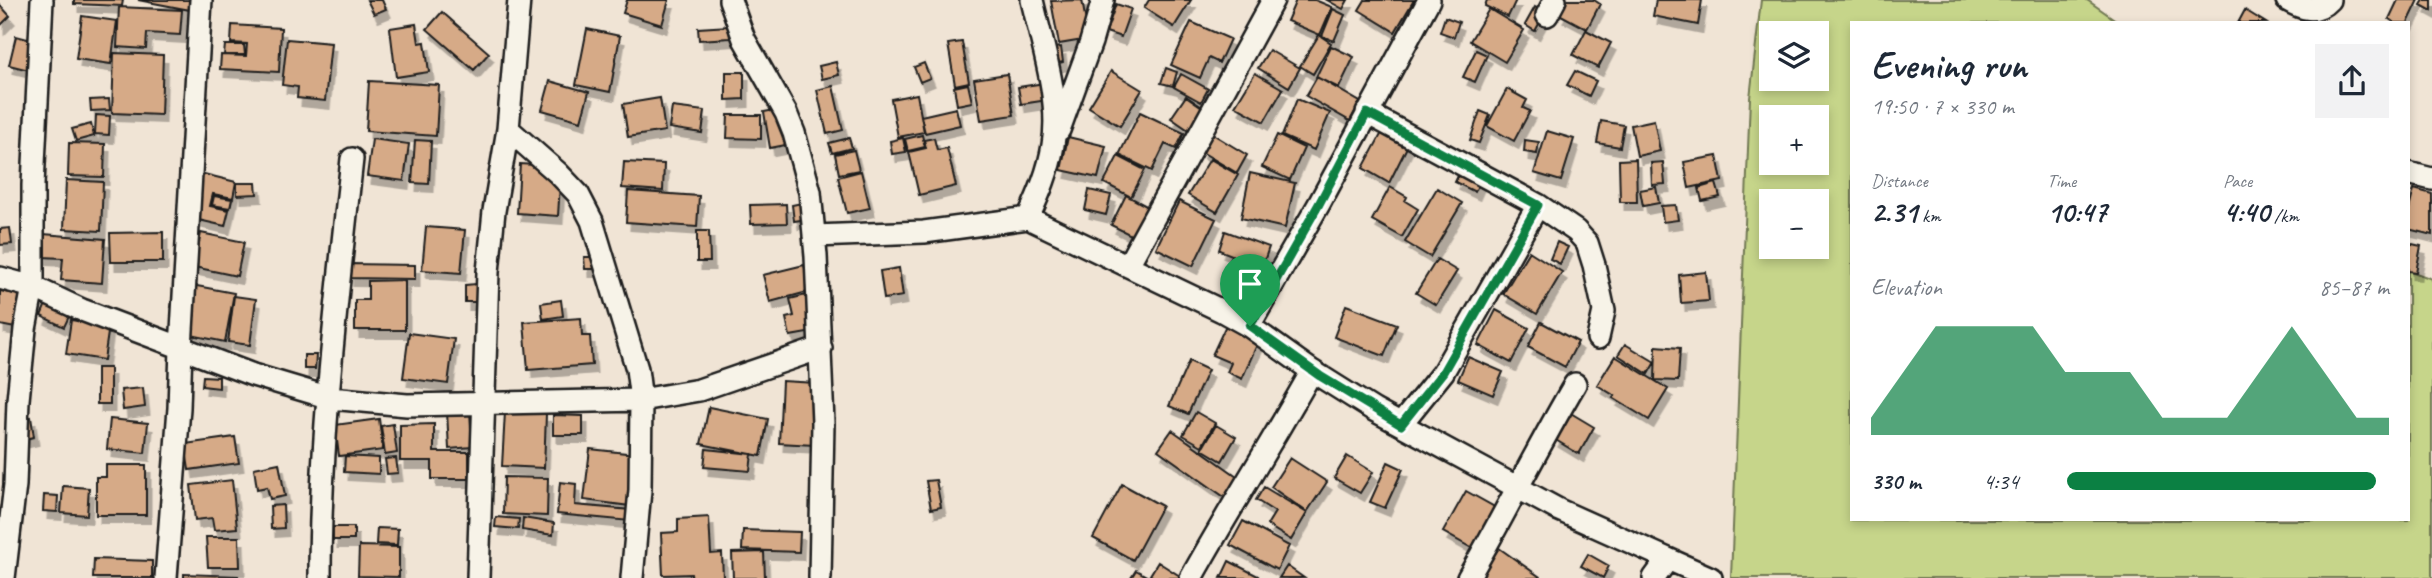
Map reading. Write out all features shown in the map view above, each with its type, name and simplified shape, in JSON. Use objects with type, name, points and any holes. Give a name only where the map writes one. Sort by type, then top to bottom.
[{"type":"street","points":[[4,578],[15,485],[19,389],[33,287],[33,186],[42,0]]},
{"type":"street","points":[[166,578],[179,408],[201,0]]},
{"type":"street","points":[[478,578],[488,272],[494,211],[508,129],[519,0]]},
{"type":"street","points":[[730,0],[744,39],[777,95],[794,133],[810,192],[821,348],[823,423],[820,578]]},
{"type":"street","points":[[1032,0],[1054,102],[1056,121],[1053,145]]},
{"type":"street","points":[[1028,218],[1044,181],[1053,145],[1091,42],[1103,0]]},
{"type":"street","points":[[1128,265],[1273,0]]},
{"type":"street","points":[[1250,326],[1429,0]]},
{"type":"street","points":[[2287,0],[2314,10],[2329,0]]},
{"type":"street","points":[[1367,113],[1538,205],[1576,231],[1587,243],[1604,311],[1598,338]]},
{"type":"street","points":[[508,129],[578,194],[592,221],[637,369],[641,400],[640,490],[632,578]]},
{"type":"street","points":[[320,578],[320,510],[325,425],[330,398],[352,159]]},
{"type":"street","points":[[1401,425],[1443,372],[1538,205]]},
{"type":"street","points":[[814,236],[924,232],[1028,218],[1250,326],[1312,371],[1374,410],[1518,489],[1711,578]]},
{"type":"street","points":[[0,278],[33,287],[82,310],[253,375],[330,398],[407,405],[641,400],[699,390],[821,348]]},
{"type":"street","points":[[1191,578],[1312,371]]},
{"type":"street","points":[[1468,578],[1575,384]]},
{"type":"street","points":[[1654,578],[1668,559]]},
{"type":"green space","points":[[1761,0],[2087,0],[2117,21],[1850,21],[1850,521],[2410,521],[2410,271],[2432,279],[2432,578],[1731,578],[1750,98]]},
{"type":"building","points":[[74,0],[123,0],[122,6],[74,4]]},
{"type":"building","points":[[138,0],[192,0],[190,10]]},
{"type":"building","points":[[367,0],[382,0],[386,9],[374,14]]},
{"type":"building","points":[[627,0],[669,0],[662,25],[623,13]]},
{"type":"building","points":[[1082,0],[1089,39],[1059,44],[1051,1]]},
{"type":"building","points":[[1149,0],[1191,0],[1174,27],[1144,8]]},
{"type":"building","points":[[1296,0],[1315,0],[1332,7],[1320,35],[1287,21]]},
{"type":"building","points":[[1327,0],[1348,0],[1343,9]]},
{"type":"building","points":[[1365,0],[1414,0],[1395,32],[1359,10]]},
{"type":"building","points":[[1487,0],[1516,0],[1508,17],[1485,6]]},
{"type":"building","points":[[1567,0],[1594,0],[1600,4],[1587,29],[1559,14]]},
{"type":"building","points":[[1656,0],[1702,0],[1698,25],[1653,16]]},
{"type":"building","points":[[2398,0],[2419,0],[2409,21],[2389,19]]},
{"type":"building","points":[[2424,0],[2432,0],[2432,11],[2421,5]]},
{"type":"building","points":[[1116,4],[1131,9],[1121,37],[1106,32]]},
{"type":"building","points":[[0,5],[10,16],[0,26]]},
{"type":"building","points":[[119,7],[182,10],[180,35],[147,33],[146,49],[117,47]]},
{"type":"building","points":[[1535,7],[1545,13],[1535,31],[1525,25]]},
{"type":"building","points":[[1333,9],[1345,15],[1334,41],[1322,36]]},
{"type":"building","points":[[1489,9],[1524,30],[1505,62],[1470,41]]},
{"type":"building","points":[[2245,10],[2263,21],[2239,21]]},
{"type":"building","points":[[442,12],[489,53],[474,70],[427,29]]},
{"type":"building","points":[[82,16],[117,21],[111,64],[76,59]]},
{"type":"building","points":[[1445,17],[1459,22],[1454,37],[1440,32]]},
{"type":"building","points":[[1191,22],[1230,39],[1219,63],[1209,58],[1200,78],[1171,65]]},
{"type":"building","points":[[416,24],[419,43],[425,42],[429,72],[396,77],[390,28]]},
{"type":"building","points":[[232,25],[281,28],[279,72],[220,69],[221,55],[246,56],[247,44],[231,43]]},
{"type":"building","points":[[729,26],[730,38],[699,40],[698,28]]},
{"type":"building","points":[[587,29],[620,36],[610,92],[576,85]]},
{"type":"building","points":[[1586,30],[1611,43],[1598,68],[1573,55]]},
{"type":"building","points":[[1319,35],[1331,43],[1313,74],[1300,66]]},
{"type":"building","points":[[16,36],[39,42],[33,71],[9,65]]},
{"type":"building","points":[[287,39],[331,43],[325,101],[297,98],[298,87],[282,85]]},
{"type":"building","points":[[962,42],[969,82],[955,85],[948,44]]},
{"type":"building","points":[[225,45],[244,45],[245,55],[224,55]]},
{"type":"building","points":[[1331,46],[1354,57],[1339,88],[1316,77]]},
{"type":"building","points":[[1061,47],[1063,62],[1055,64],[1053,48]]},
{"type":"building","points":[[1269,50],[1300,68],[1289,87],[1258,68]]},
{"type":"building","points":[[1476,50],[1487,55],[1475,82],[1463,77]]},
{"type":"building","points":[[114,53],[163,55],[161,115],[112,113]]},
{"type":"building","points":[[836,62],[839,75],[822,79],[819,66]]},
{"type":"building","points":[[924,63],[930,78],[920,82],[914,67]]},
{"type":"building","points":[[1166,68],[1177,72],[1173,86],[1161,83]]},
{"type":"building","points":[[1111,71],[1142,90],[1120,126],[1089,107]]},
{"type":"building","points":[[1575,71],[1596,81],[1589,96],[1567,85]]},
{"type":"building","points":[[726,72],[744,72],[744,99],[726,100]]},
{"type":"building","points":[[1255,73],[1283,89],[1264,122],[1235,106]]},
{"type":"building","points":[[1007,74],[1014,115],[981,120],[974,79]]},
{"type":"building","points":[[1181,74],[1208,89],[1201,102],[1174,87]]},
{"type":"building","points":[[1317,77],[1360,102],[1350,121],[1306,96]]},
{"type":"building","points":[[369,81],[439,85],[436,136],[366,131]]},
{"type":"building","points":[[550,81],[589,92],[581,121],[542,110]]},
{"type":"building","points":[[1045,83],[1048,100],[1021,104],[1018,87]]},
{"type":"building","points":[[968,84],[972,102],[957,105],[954,87]]},
{"type":"building","points":[[833,86],[843,130],[827,134],[817,90]]},
{"type":"building","points":[[1507,89],[1527,100],[1523,108],[1530,111],[1514,141],[1487,126]]},
{"type":"building","points":[[917,94],[924,132],[898,137],[891,99]]},
{"type":"building","points":[[1186,96],[1205,109],[1190,131],[1171,118]]},
{"type":"building","points":[[660,98],[665,131],[628,137],[623,104]]},
{"type":"building","points":[[109,99],[110,110],[91,111],[90,100]]},
{"type":"building","points":[[1297,99],[1330,113],[1314,150],[1282,136]]},
{"type":"building","points":[[672,107],[705,111],[702,133],[669,128]]},
{"type":"building","points":[[790,107],[796,143],[770,148],[764,112]]},
{"type":"building","points":[[956,108],[960,125],[925,133],[921,116]]},
{"type":"building","points":[[1480,111],[1490,115],[1479,143],[1470,140]]},
{"type":"building","points":[[1140,112],[1184,133],[1176,149],[1165,144],[1152,171],[1119,155]]},
{"type":"building","points":[[96,115],[110,116],[109,135],[95,134]]},
{"type":"building","points":[[728,115],[761,115],[761,139],[727,138]]},
{"type":"building","points":[[1654,120],[1660,151],[1637,156],[1631,125]]},
{"type":"building","points":[[1601,121],[1624,125],[1620,147],[1597,143]]},
{"type":"building","points":[[91,124],[94,136],[76,141],[72,129]]},
{"type":"building","points":[[1385,127],[1410,141],[1389,183],[1363,168]]},
{"type":"building","points":[[1547,131],[1574,139],[1561,181],[1534,173]]},
{"type":"building","points":[[1211,133],[1247,155],[1237,173],[1200,151]]},
{"type":"building","points":[[922,135],[925,147],[908,151],[905,139]]},
{"type":"building","points":[[1277,135],[1304,148],[1290,180],[1262,167]]},
{"type":"building","points":[[1068,137],[1106,146],[1098,178],[1061,170]]},
{"type":"building","points":[[849,138],[852,148],[832,153],[829,143]]},
{"type":"building","points":[[903,138],[906,152],[892,154],[890,141]]},
{"type":"building","points":[[934,138],[937,150],[947,148],[956,186],[919,195],[909,152],[926,148],[924,140]]},
{"type":"building","points":[[372,139],[409,144],[404,181],[367,176]]},
{"type":"building","points":[[415,140],[431,141],[429,184],[412,183]]},
{"type":"building","points":[[1525,140],[1539,142],[1537,154],[1524,152]]},
{"type":"building","points":[[69,143],[105,144],[104,177],[68,176]]},
{"type":"building","points":[[854,150],[859,170],[839,174],[835,154]]},
{"type":"building","points":[[1118,156],[1145,170],[1131,197],[1104,183]]},
{"type":"building","points":[[1717,156],[1722,181],[1689,188],[1684,162]]},
{"type":"building","points":[[1210,159],[1238,175],[1217,212],[1188,195]]},
{"type":"building","points":[[1636,159],[1637,202],[1620,202],[1619,160]]},
{"type":"building","points":[[624,162],[664,164],[663,191],[622,188]]},
{"type":"building","points":[[1663,162],[1665,184],[1652,185],[1651,163]]},
{"type":"building","points":[[520,164],[561,167],[558,216],[517,213]]},
{"type":"building","points":[[1462,167],[1482,176],[1475,192],[1455,182]]},
{"type":"building","points":[[861,171],[870,208],[847,213],[838,177]]},
{"type":"building","points":[[200,173],[236,182],[233,198],[213,194],[210,206],[229,210],[225,226],[190,218]]},
{"type":"building","points":[[1250,173],[1295,183],[1285,228],[1241,218]]},
{"type":"building","points":[[66,180],[103,182],[101,231],[64,229]]},
{"type":"building","points":[[237,183],[256,183],[257,194],[237,195]]},
{"type":"building","points":[[1716,183],[1720,197],[1702,201],[1699,188]]},
{"type":"building","points":[[1390,187],[1407,197],[1405,201],[1418,209],[1402,237],[1372,220]]},
{"type":"building","points":[[1656,187],[1659,203],[1643,206],[1640,190]]},
{"type":"building","points":[[1437,188],[1462,203],[1430,257],[1405,242]]},
{"type":"building","points":[[2414,189],[2432,194],[2432,235],[2410,230],[2410,205]]},
{"type":"building","points":[[1089,190],[1111,195],[1106,215],[1085,210]]},
{"type":"building","points":[[628,191],[699,196],[697,227],[626,222]]},
{"type":"building","points":[[1126,195],[1150,208],[1135,237],[1111,225]]},
{"type":"building","points":[[214,196],[232,199],[230,208],[212,205]]},
{"type":"building","points":[[811,201],[814,218],[794,221],[792,205]]},
{"type":"building","points":[[1179,201],[1216,219],[1193,266],[1156,248]]},
{"type":"building","points":[[786,204],[787,223],[751,224],[750,205]]},
{"type":"building","points":[[1676,205],[1678,220],[1663,222],[1661,206]]},
{"type":"building","points":[[426,227],[465,230],[461,273],[422,270]]},
{"type":"building","points":[[10,228],[12,244],[0,245],[0,229]]},
{"type":"building","points":[[697,231],[709,231],[710,262],[697,262]]},
{"type":"building","points":[[1225,231],[1269,247],[1254,290],[1223,279],[1232,255],[1219,250]]},
{"type":"building","points":[[163,232],[163,262],[111,262],[110,233]]},
{"type":"building","points":[[201,233],[244,242],[237,276],[194,267]]},
{"type":"building","points":[[43,234],[105,239],[102,283],[61,280],[63,258],[42,257]]},
{"type":"building","points":[[1557,242],[1568,247],[1560,264],[1550,259]]},
{"type":"building","points":[[2410,243],[2421,246],[2416,272],[2410,271]]},
{"type":"building","points":[[1529,251],[1562,272],[1537,314],[1503,294]]},
{"type":"building","points":[[584,257],[599,257],[599,269],[585,269]]},
{"type":"building","points":[[1437,259],[1457,271],[1436,305],[1416,293]]},
{"type":"building","points":[[349,264],[415,265],[415,279],[349,278]]},
{"type":"building","points":[[804,265],[811,291],[770,302],[763,275]]},
{"type":"building","points":[[899,268],[903,296],[884,299],[880,271]]},
{"type":"building","points":[[1706,272],[1709,301],[1681,303],[1679,275]]},
{"type":"building","points":[[405,280],[405,330],[355,330],[355,300],[368,300],[368,281]]},
{"type":"building","points":[[176,282],[234,293],[225,342],[191,335],[195,312],[171,307]]},
{"type":"building","points":[[476,284],[476,302],[465,302],[465,285]]},
{"type":"building","points":[[0,291],[26,296],[20,329],[0,325]]},
{"type":"building","points":[[806,295],[813,332],[790,336],[786,318],[794,316],[790,299]]},
{"type":"building","points":[[234,296],[256,299],[250,345],[228,342]]},
{"type":"building","points":[[48,299],[72,310],[64,327],[41,316]]},
{"type":"building","points":[[561,300],[563,316],[543,319],[541,303]]},
{"type":"building","points":[[1346,305],[1397,324],[1384,356],[1334,337]]},
{"type":"building","points":[[1496,310],[1529,328],[1511,363],[1478,345]]},
{"type":"building","points":[[581,318],[582,336],[590,336],[592,365],[528,370],[524,322]]},
{"type":"building","points":[[71,320],[109,326],[104,360],[66,354]]},
{"type":"building","points":[[1541,322],[1578,342],[1565,367],[1528,347]]},
{"type":"building","points":[[1226,325],[1259,340],[1242,379],[1227,372],[1231,363],[1212,355]]},
{"type":"building","points":[[409,333],[454,339],[448,384],[403,378]]},
{"type":"building","points":[[1625,344],[1655,362],[1648,374],[1618,355]]},
{"type":"building","points":[[1656,346],[1680,348],[1678,381],[1655,380]]},
{"type":"building","points":[[304,355],[316,355],[315,369],[304,369]]},
{"type":"building","points":[[1615,356],[1668,389],[1649,420],[1597,385]]},
{"type":"building","points":[[1468,357],[1503,372],[1493,395],[1458,380]]},
{"type":"building","points":[[1189,361],[1208,370],[1188,414],[1169,406]]},
{"type":"building","points":[[97,368],[110,368],[110,404],[97,404]]},
{"type":"building","points":[[203,376],[219,377],[219,388],[202,386]]},
{"type":"building","points":[[782,381],[816,383],[814,445],[779,443]]},
{"type":"building","points":[[143,388],[145,407],[123,410],[121,390]]},
{"type":"building","points":[[709,407],[768,419],[761,456],[701,444]]},
{"type":"building","points":[[470,411],[472,447],[449,449],[447,412]]},
{"type":"building","points":[[505,412],[546,414],[544,468],[502,466]]},
{"type":"building","points":[[1196,412],[1215,423],[1202,446],[1183,435]]},
{"type":"building","points":[[1569,412],[1594,427],[1579,454],[1554,439]]},
{"type":"building","points":[[553,415],[583,416],[583,435],[553,435]]},
{"type":"building","points":[[31,417],[34,437],[21,440],[17,419]]},
{"type":"building","points":[[110,419],[148,423],[145,453],[107,449]]},
{"type":"building","points":[[379,419],[383,450],[339,456],[335,425]]},
{"type":"building","points":[[393,424],[397,453],[385,455],[381,426]]},
{"type":"building","points":[[434,424],[434,452],[469,452],[469,479],[432,479],[432,461],[400,461],[400,425]]},
{"type":"building","points":[[1216,425],[1236,437],[1222,461],[1202,449]]},
{"type":"building","points":[[1172,430],[1244,481],[1230,501],[1158,450]]},
{"type":"building","points":[[235,437],[239,463],[189,470],[185,444]]},
{"type":"building","points":[[590,449],[635,454],[630,506],[584,500]]},
{"type":"building","points":[[706,449],[752,454],[750,471],[704,467]]},
{"type":"building","points":[[345,456],[379,458],[379,474],[344,472]]},
{"type":"building","points":[[1347,456],[1373,472],[1360,493],[1334,478]]},
{"type":"building","points":[[396,458],[398,473],[387,474],[385,459]]},
{"type":"building","points":[[1290,458],[1327,482],[1307,512],[1271,487]]},
{"type":"building","points":[[1388,462],[1403,469],[1385,508],[1370,502]]},
{"type":"building","points":[[279,463],[285,496],[270,499],[267,487],[257,489],[254,468]]},
{"type":"building","points":[[106,465],[146,465],[146,515],[96,515],[96,477],[106,477]]},
{"type":"building","points":[[504,477],[548,478],[547,516],[503,514]]},
{"type":"building","points":[[232,480],[237,528],[214,530],[212,518],[195,520],[191,485]]},
{"type":"building","points":[[936,480],[941,507],[931,509],[926,481]]},
{"type":"building","points":[[560,482],[576,484],[575,505],[631,510],[630,521],[557,514]]},
{"type":"building","points":[[1122,484],[1162,506],[1133,560],[1093,538]]},
{"type":"building","points":[[63,486],[89,488],[87,515],[61,513]]},
{"type":"building","points":[[1264,487],[1307,513],[1291,540],[1267,525],[1275,512],[1256,500]]},
{"type":"building","points":[[1466,491],[1498,509],[1475,550],[1443,532]]},
{"type":"building","points":[[44,495],[58,496],[57,512],[43,511]]},
{"type":"building","points":[[283,505],[284,528],[271,529],[270,506]]},
{"type":"building","points":[[496,517],[519,519],[518,529],[495,527]]},
{"type":"building","points":[[709,517],[711,554],[722,553],[723,578],[692,578],[691,574],[663,575],[661,533],[678,532],[678,519]]},
{"type":"building","points":[[523,518],[554,523],[553,535],[522,530]]},
{"type":"building","points":[[1243,521],[1289,546],[1277,570],[1230,545]]},
{"type":"building","points":[[333,527],[354,527],[354,540],[333,540]]},
{"type":"building","points":[[377,528],[398,529],[397,545],[376,544]]},
{"type":"building","points":[[743,530],[800,532],[799,552],[742,550]]},
{"type":"building","points":[[206,537],[239,537],[240,567],[208,567]]},
{"type":"building","points":[[359,546],[399,547],[399,577],[358,576]]},
{"type":"building","points":[[1499,548],[1540,577],[1480,576]]},
{"type":"building","points":[[764,552],[765,578],[733,578],[732,553]]},
{"type":"building","points":[[1588,554],[1609,566],[1603,578],[1581,566]]},
{"type":"building","points":[[94,559],[152,561],[152,578],[93,578]]},
{"type":"building","points":[[1229,561],[1258,576],[1257,578],[1221,578]]},
{"type":"building","points":[[1158,562],[1183,578],[1155,578],[1150,575]]},
{"type":"building","points":[[1287,566],[1304,578],[1279,578]]},
{"type":"building","points":[[1136,570],[1150,578],[1131,578]]},
{"type":"building","points":[[184,574],[238,576],[238,578],[184,578]]},
{"type":"route","points":[[1367,113],[1538,205],[1485,295],[1457,350],[1401,425],[1312,371],[1250,326],[1367,113]]}]
